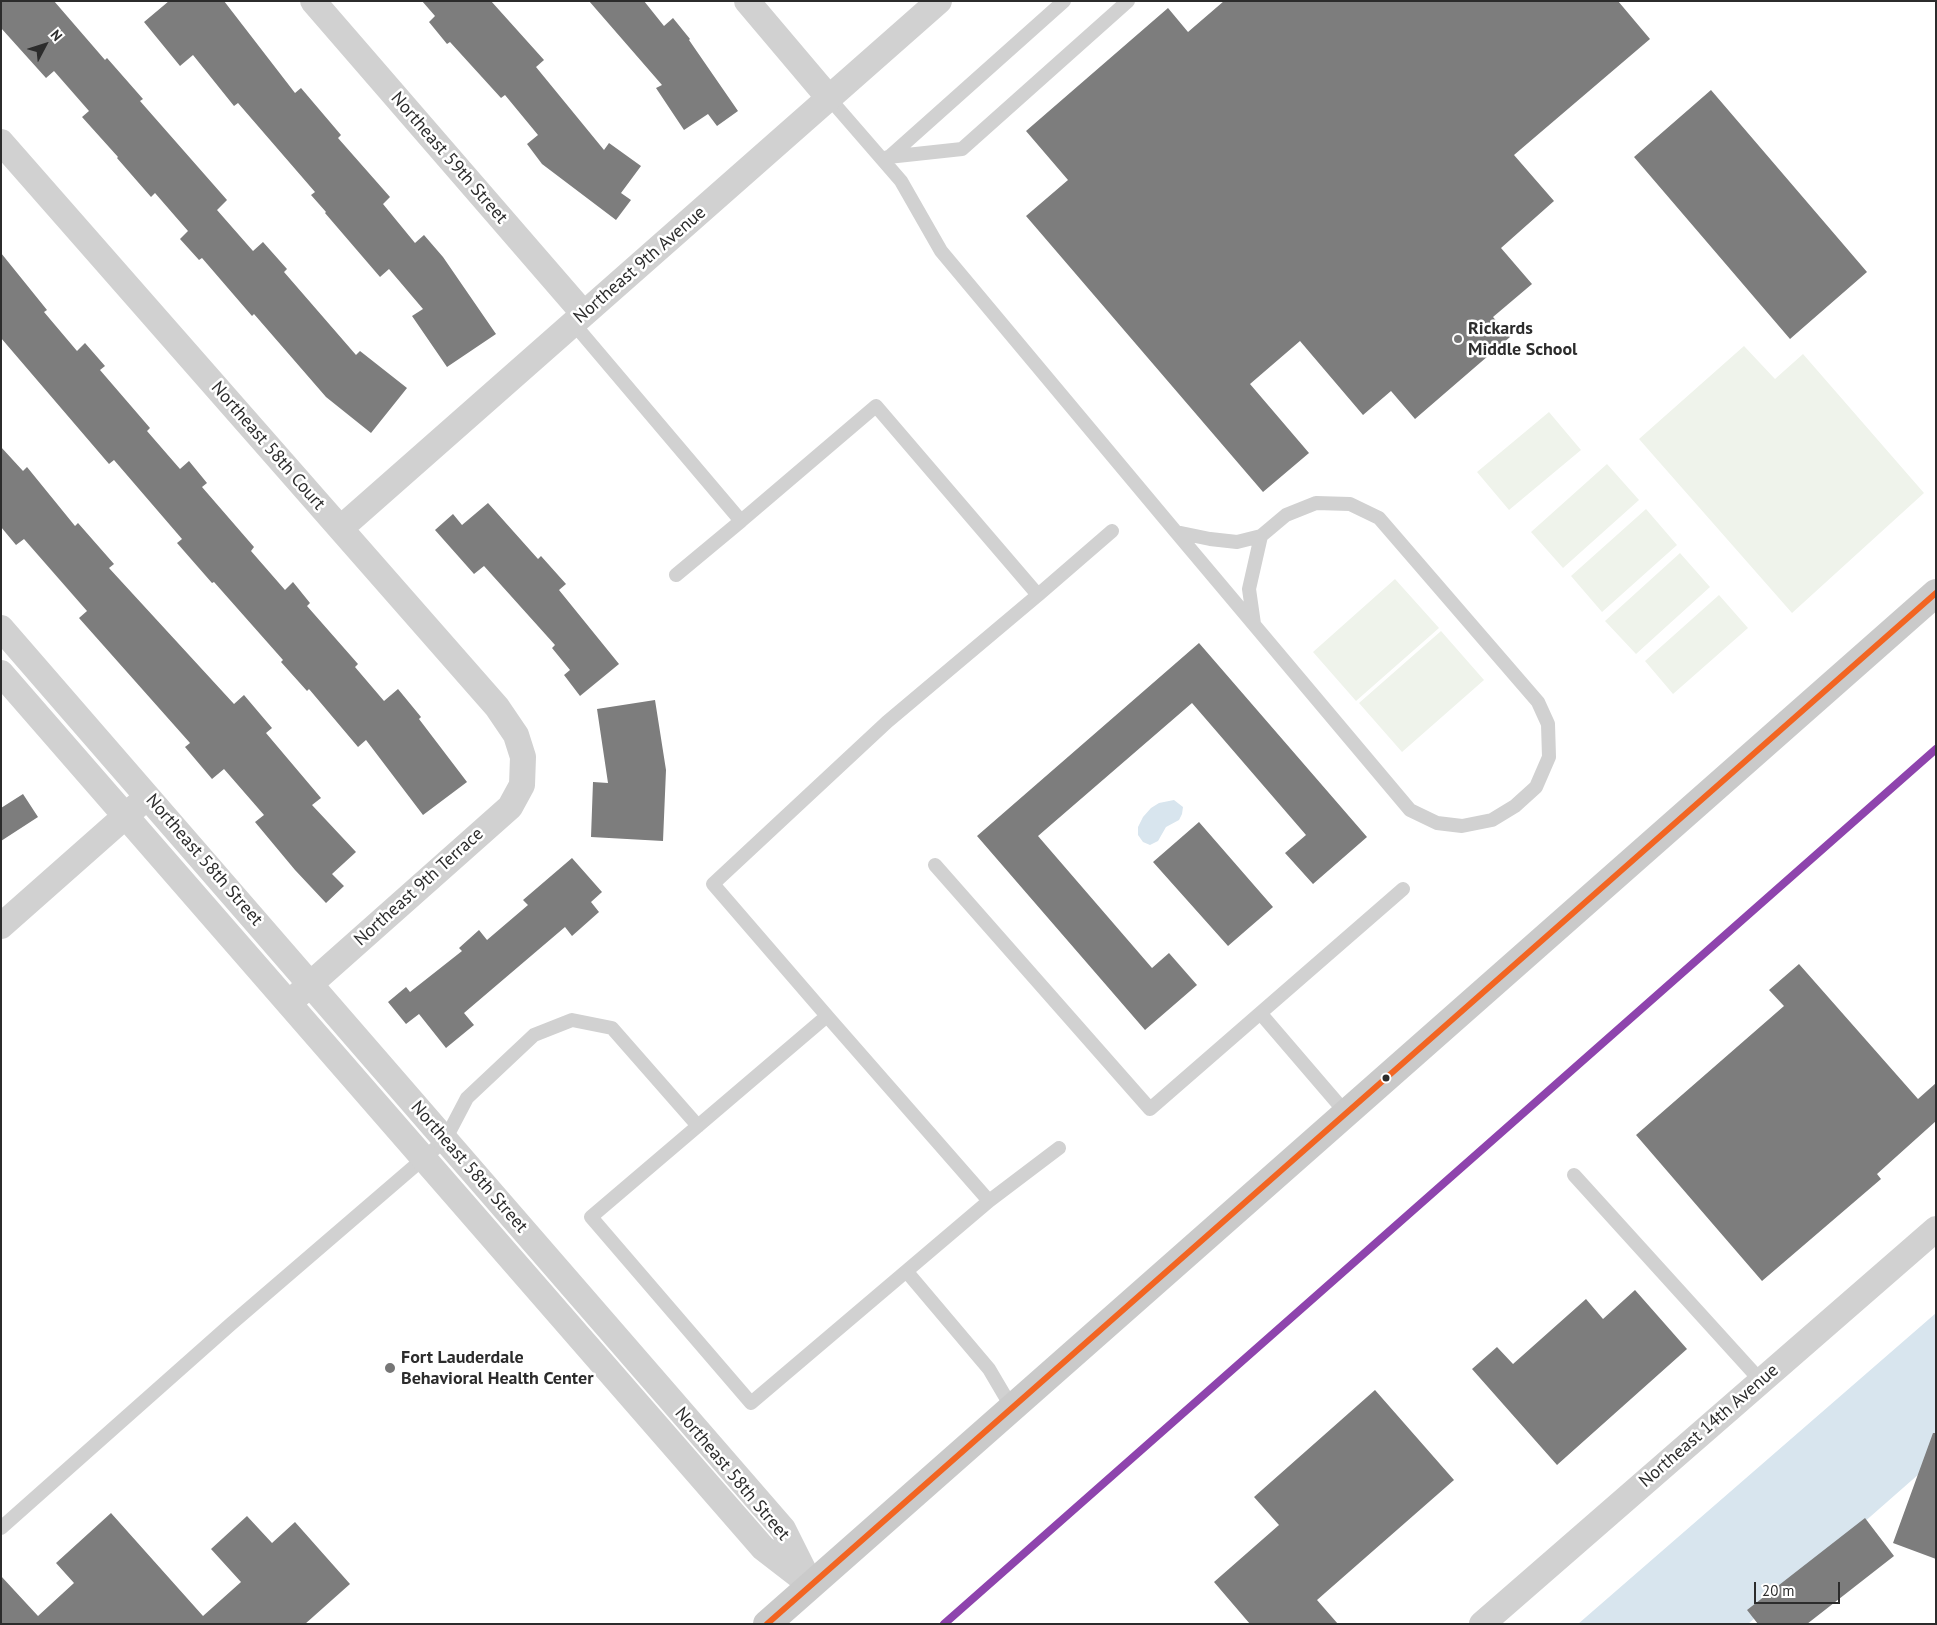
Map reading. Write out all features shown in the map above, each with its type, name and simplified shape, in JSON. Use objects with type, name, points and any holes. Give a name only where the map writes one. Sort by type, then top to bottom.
[{"type":"main road","points":[[767,1624],[1936,593]]},
{"type":"street","name":"Northeast 59th Street","points":[[313,1],[579,319]]},
{"type":"street","points":[[747,1],[829,98]]},
{"type":"street","name":"Northeast 9th Avenue","points":[[341,528],[939,1]]},
{"type":"street","name":"Northeast 58th Court","points":[[1,142],[497,707],[516,735],[523,757]]},
{"type":"street","name":"Northeast 58th Street","points":[[1,628],[783,1530],[811,1585]]},
{"type":"street","name":"Northeast 58th Street","points":[[1,673],[127,815],[763,1548],[811,1585]]},
{"type":"street","name":"Northeast 9th Terrace","points":[[289,1003],[510,807],[522,785],[523,757]]},
{"type":"street","points":[[1,926],[148,796]]},
{"type":"street","name":"Northeast 14th Avenue","points":[[1482,1624],[1936,1229]]},
{"type":"lane","points":[[886,159],[1064,1]]},
{"type":"lane","points":[[886,159],[962,149],[1128,1]]},
{"type":"lane","points":[[829,98],[886,159],[901,181],[941,251],[1176,532],[1254,625],[1410,810],[1437,823],[1462,826],[1492,820],[1515,806],[1536,787],[1549,757],[1548,724],[1538,702],[1379,518],[1350,504],[1316,503],[1286,515],[1261,536],[1237,542],[1176,532]]},
{"type":"lane","points":[[579,319],[741,520]]},
{"type":"lane","points":[[676,575],[876,406],[1038,595]]},
{"type":"lane","points":[[989,1201],[713,884],[887,722],[1112,531]]},
{"type":"lane","points":[[1254,625],[1249,589],[1261,536]]},
{"type":"lane","points":[[935,865],[1150,1109],[1403,889]]},
{"type":"lane","points":[[1261,1014],[1346,1113]]},
{"type":"lane","points":[[827,1016],[591,1217],[751,1403],[989,1201],[1059,1148]]},
{"type":"lane","points":[[1,1528],[231,1324],[445,1140],[467,1098],[534,1036],[572,1020],[612,1028],[698,1126]]},
{"type":"lane","points":[[1574,1175],[1761,1381]]},
{"type":"lane","points":[[906,1272],[989,1369],[1012,1408]]},
{"type":"shaded area","points":[[1744,346],[1775,379],[1803,354],[1924,493],[1792,613],[1639,439]]},
{"type":"shaded area","points":[[1549,412],[1581,450],[1509,510],[1477,472]]},
{"type":"shaded area","points":[[1607,464],[1639,500],[1563,568],[1531,532]]},
{"type":"shaded area","points":[[1646,509],[1677,545],[1602,612],[1571,576]]},
{"type":"shaded area","points":[[1680,553],[1710,587],[1636,654],[1605,621]]},
{"type":"shaded area","points":[[1395,579],[1439,628],[1356,701],[1313,652]]},
{"type":"shaded area","points":[[1719,595],[1748,628],[1673,694],[1645,661]]},
{"type":"shaded area","points":[[1441,631],[1484,680],[1402,752],[1359,703]]},
{"type":"shaded area","points":[[1174,800],[1183,807],[1179,820],[1166,827],[1158,841],[1150,845],[1143,842],[1138,835],[1138,827],[1143,817],[1151,808],[1159,803]]},
{"type":"shaded area","points":[[1936,1313],[1936,1459],[1748,1624],[1578,1624]]},
{"type":"building","points":[[1,1],[54,1],[105,60],[107,58],[143,99],[140,101],[227,200],[217,210],[253,251],[263,242],[287,269],[284,272],[356,355],[360,351],[407,388],[371,433],[326,397],[254,314],[252,316],[202,258],[199,260],[180,239],[188,231],[155,193],[151,197],[82,117],[89,111],[54,71],[46,78],[1,28]]},
{"type":"building","points":[[169,1],[224,1],[295,93],[301,88],[341,135],[338,138],[390,197],[383,204],[415,243],[424,235],[443,257],[496,334],[447,367],[412,316],[423,309],[389,269],[380,277],[311,195],[315,192],[238,103],[234,106],[193,55],[180,66],[144,22]]},
{"type":"building","points":[[422,1],[491,1],[544,60],[536,67],[604,150],[609,143],[641,166],[621,193],[631,200],[616,220],[542,164],[527,144],[538,135],[505,95],[501,98],[450,42],[447,44],[429,22],[435,16]]},
{"type":"building","points":[[589,1],[644,1],[664,26],[673,18],[690,39],[738,111],[717,126],[708,114],[684,130],[656,88],[662,85]]},
{"type":"building","points":[[1224,1],[1618,1],[1650,39],[1514,155],[1554,201],[1501,248],[1532,284],[1493,317],[1510,337],[1415,419],[1391,391],[1363,415],[1300,341],[1250,384],[1309,453],[1263,492],[1026,216],[1068,180],[1026,131],[1168,8],[1188,32]]},
{"type":"building","points":[[1711,90],[1867,272],[1790,339],[1634,157]]},
{"type":"building","points":[[1,253],[47,310],[44,312],[77,351],[85,343],[105,366],[100,370],[150,428],[147,431],[180,469],[189,461],[207,483],[202,487],[254,547],[251,551],[285,590],[293,582],[310,603],[307,606],[358,664],[355,667],[384,701],[398,689],[421,717],[419,719],[467,782],[423,815],[366,740],[358,747],[309,689],[307,691],[281,662],[283,660],[177,543],[182,539],[114,460],[109,464],[1,338]]},
{"type":"building","points":[[1,447],[23,471],[27,467],[75,526],[78,523],[114,564],[109,568],[234,704],[244,695],[272,728],[266,733],[321,798],[312,805],[356,852],[332,874],[344,886],[326,903],[295,870],[255,822],[264,815],[224,769],[212,779],[185,747],[190,743],[79,618],[87,611],[24,539],[16,545],[1,527]]},
{"type":"building","points":[[488,503],[538,559],[541,556],[566,584],[559,590],[619,664],[580,696],[564,675],[570,670],[552,648],[555,645],[484,566],[474,574],[435,530],[453,514],[462,525]]},
{"type":"building","points":[[1199,643],[1367,837],[1313,884],[1285,853],[1306,835],[1192,703],[1038,836],[1152,968],[1169,953],[1197,985],[1145,1030],[977,836]]},
{"type":"building","points":[[655,700],[666,770],[663,841],[591,837],[593,782],[608,783],[597,709]]},
{"type":"building","points":[[23,794],[38,817],[1,841],[1,808]]},
{"type":"building","points":[[1199,822],[1273,907],[1228,946],[1153,862]]},
{"type":"building","points":[[572,858],[602,892],[591,902],[599,912],[572,936],[565,927],[464,1013],[474,1025],[446,1048],[419,1014],[406,1024],[388,1002],[406,987],[410,992],[462,951],[459,948],[479,930],[487,940],[528,905],[523,900]]},
{"type":"building","points":[[1799,964],[1918,1099],[1936,1083],[1936,1121],[1877,1174],[1881,1179],[1762,1281],[1636,1135],[1784,1006],[1769,990]]},
{"type":"building","points":[[1635,1290],[1687,1349],[1557,1465],[1472,1369],[1497,1347],[1513,1364],[1586,1299],[1603,1319]]},
{"type":"building","points":[[1375,1390],[1454,1480],[1317,1600],[1338,1624],[1250,1624],[1214,1582],[1279,1525],[1254,1497]]},
{"type":"building","points":[[1933,1433],[1936,1433],[1936,1559],[1893,1543]]},
{"type":"building","points":[[111,1513],[203,1616],[241,1582],[211,1549],[247,1516],[272,1543],[295,1522],[350,1584],[305,1624],[1,1624],[1,1576],[38,1616],[74,1583],[56,1563]]},
{"type":"building","points":[[1865,1518],[1894,1556],[1807,1624],[1758,1624],[1747,1610]]},
{"type":"transit line","points":[[767,1624],[1936,593]]},
{"type":"transit line","points":[[944,1624],[1936,749]]},
{"type":"place","name":"Rickards Middle School","points":[[1458,339]]},
{"type":"place","name":"Fort Lauderdale Behavioral Health Center","points":[[390,1368]]}]
